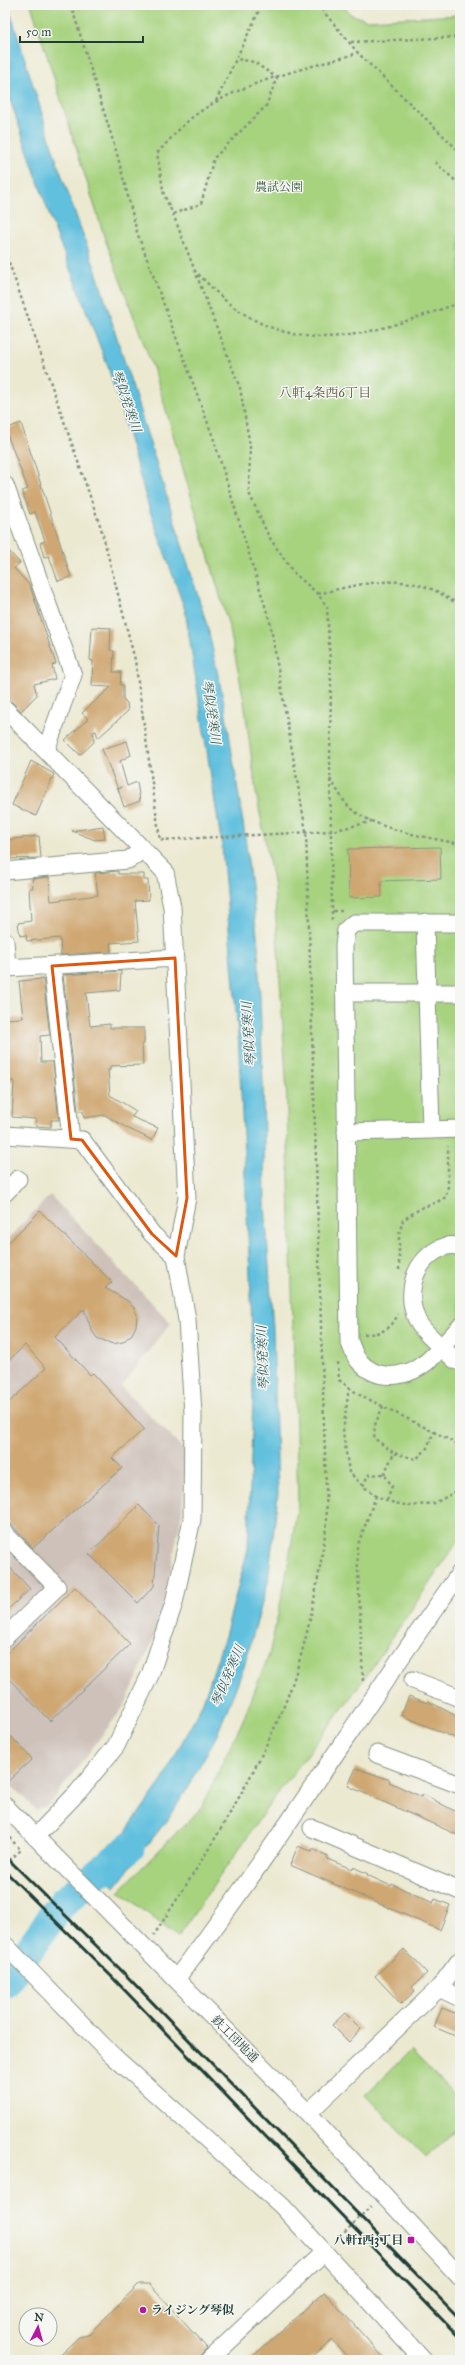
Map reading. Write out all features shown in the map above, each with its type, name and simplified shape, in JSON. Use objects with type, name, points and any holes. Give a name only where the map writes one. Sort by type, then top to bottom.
[{"type":"street","points":[[5,485],[73,675],[46,750]]},
{"type":"street","points":[[5,708],[165,872],[172,907],[187,1198],[176,1256],[187,1320],[193,1420],[192,1519],[174,1603],[150,1675],[116,1746],[78,1792],[40,1842]]},
{"type":"street","points":[[5,871],[128,860],[143,850]]},
{"type":"street","points":[[425,922],[431,1130]]},
{"type":"street","points":[[435,1354],[426,1364],[405,1375],[388,1375],[369,1369],[358,1360],[349,1341],[344,945],[346,930],[354,923],[460,923]]},
{"type":"street","points":[[5,941],[7,968],[175,958]]},
{"type":"street","points":[[52,966],[71,1139]]},
{"type":"street","points":[[344,993],[460,993]]},
{"type":"street","points":[[346,1132],[460,1129]]},
{"type":"street","points":[[5,1135],[82,1140],[152,1234],[176,1256]]},
{"type":"street","points":[[5,1193],[18,1178]]},
{"type":"street","points":[[460,1247],[443,1247],[430,1254],[419,1267],[412,1282],[411,1300],[418,1322],[456,1360],[460,1362]]},
{"type":"street","points":[[448,1341],[460,1327]]},
{"type":"street","points":[[5,1534],[57,1587],[5,1637]]},
{"type":"street","points":[[176,1979],[216,1926],[386,1677],[460,1573]]},
{"type":"street","points":[[413,1680],[460,1698]]},
{"type":"street","points":[[377,1754],[460,1785]]},
{"type":"street","name":"鉄工団地通","points":[[5,1806],[133,1938],[176,1979],[308,2113],[460,2277]]},
{"type":"street","points":[[312,1828],[460,1891]]},
{"type":"street","points":[[5,1945],[112,2055],[329,2248],[423,2360]]},
{"type":"street","points":[[308,2113],[439,1988],[460,1960]]},
{"type":"street","points":[[439,1988],[460,1998]]},
{"type":"street","points":[[209,2360],[329,2248]]},
{"type":"path","points":[[71,5],[117,154],[137,232],[213,437],[270,622],[306,832],[327,1522],[317,1590],[286,1700],[226,1822],[154,1935]]},
{"type":"path","points":[[216,102],[258,13],[257,5]]},
{"type":"path","points":[[318,5],[358,53],[460,152]]},
{"type":"path","points":[[350,42],[460,37]]},
{"type":"path","points":[[347,911],[332,911],[332,831],[330,778],[331,682],[327,607],[318,594],[294,573],[269,537],[249,493],[250,446],[240,388],[173,214],[164,195],[157,153],[193,117],[216,102],[251,85],[358,53]]},
{"type":"path","points":[[237,59],[254,62],[277,78]]},
{"type":"path","points":[[173,214],[201,204],[214,158],[266,106],[277,78]]},
{"type":"path","points":[[435,162],[460,185]]},
{"type":"path","points":[[5,251],[101,528],[135,660],[160,840],[332,831],[374,821]]},
{"type":"path","points":[[193,268],[227,302],[252,317],[281,330],[304,335],[333,338],[386,329],[460,303]]},
{"type":"path","points":[[318,594],[353,586],[382,582],[409,583],[435,590],[460,605],[460,610]]},
{"type":"path","points":[[330,778],[349,807],[374,821],[414,834],[460,844]]},
{"type":"path","points":[[399,1273],[399,1234],[403,1220],[421,1208],[438,1202],[446,1197],[448,1186],[448,1141]]},
{"type":"path","points":[[349,1334],[384,1332],[394,1323],[399,1311]]},
{"type":"path","points":[[460,1445],[349,1387],[343,1432],[349,1472],[363,1486],[376,1496],[410,1506],[435,1503],[455,1492],[460,1484]]},
{"type":"path","points":[[383,1406],[375,1425],[374,1438],[394,1453],[416,1459],[426,1450],[434,1432]]},
{"type":"path","points":[[384,1474],[394,1453]]},
{"type":"path","points":[[363,1486],[368,1475],[384,1474]]},
{"type":"path","points":[[384,1474],[392,1486],[387,1500]]},
{"type":"path","points":[[363,1681],[357,1547],[376,1496]]},
{"type":"path","points":[[5,1833],[21,1850],[5,1864]]},
{"type":"path","points":[[329,2248],[371,2206]]},
{"type":"highlighted area","points":[[175,958],[187,1198],[176,1256],[152,1234],[82,1140],[71,1139],[52,966]]},
{"type":"shaded area","points":[[50,1195],[171,1323],[121,1387],[186,1451],[182,1512],[159,1626],[125,1705],[49,1805],[36,1810],[5,1779],[5,1242]]},
{"type":"green space","name":"農試公園","points":[[31,5],[343,5],[350,14],[367,20],[460,15],[460,1538],[363,1681],[267,1808],[178,1937],[119,1891],[201,1808],[243,1720],[269,1655],[285,1582],[298,1504],[286,1075],[274,887],[256,792],[244,701],[230,630],[156,376],[105,239]]},
{"type":"green space","points":[[411,2050],[460,2101],[460,2125],[426,2158],[365,2095]]},
{"type":"water","points":[[5,5],[8,5],[57,162],[97,274],[208,628],[225,708],[244,829],[258,943],[263,1083],[265,1204],[273,1329],[278,1493],[268,1582],[244,1667],[216,1737],[173,1812],[115,1887],[96,1868],[127,1830],[162,1781],[203,1702],[225,1636],[248,1549],[253,1396],[251,1296],[238,1033],[222,847],[185,610],[150,511],[108,367],[54,228],[5,85]]},
{"type":"building","points":[[21,423],[71,577],[58,581],[49,556],[44,557],[40,543],[45,541],[35,512],[30,514],[22,491],[28,489],[5,429]]},
{"type":"building","points":[[5,547],[20,563],[14,568],[30,586],[56,664],[52,665],[55,679],[34,684],[37,695],[21,711],[12,702],[5,699]]},
{"type":"building","points":[[92,627],[111,628],[110,650],[114,651],[113,672],[121,672],[120,685],[123,685],[123,699],[127,703],[128,711],[98,738],[96,731],[93,732],[94,742],[80,755],[65,740],[88,719],[82,713],[111,687],[92,686],[93,661],[90,660]]},
{"type":"building","points":[[127,741],[131,755],[120,761],[127,786],[137,782],[140,801],[124,807],[102,749]]},
{"type":"building","points":[[31,761],[54,774],[36,816],[12,805]]},
{"type":"building","points":[[103,826],[105,839],[95,840],[72,831]]},
{"type":"building","points":[[39,836],[41,858],[5,859],[5,840]]},
{"type":"building","points":[[440,847],[441,879],[381,881],[382,897],[349,898],[348,849]]},
{"type":"building","points":[[118,871],[118,874],[144,874],[144,880],[148,880],[149,900],[135,901],[139,941],[110,943],[111,952],[61,955],[60,938],[27,941],[26,935],[20,936],[18,923],[31,921],[29,888],[33,888],[32,879],[49,877],[51,901],[98,895],[95,873]]},
{"type":"building","points":[[121,971],[120,990],[86,993],[90,1026],[110,1024],[110,1028],[144,1028],[144,1044],[142,1044],[143,1065],[110,1066],[110,1070],[108,1070],[110,1095],[136,1111],[132,1117],[158,1128],[152,1140],[105,1115],[84,1118],[83,1111],[78,1111],[63,975]]},
{"type":"building","points":[[43,979],[50,1035],[40,1036],[41,1062],[53,1062],[59,1120],[51,1120],[51,1127],[35,1126],[36,1119],[12,1117],[14,1081],[5,1081],[5,1019],[23,1018],[19,981]]},
{"type":"building","points":[[40,1211],[112,1282],[105,1288],[128,1301],[134,1308],[137,1315],[136,1326],[132,1334],[123,1342],[113,1344],[97,1338],[92,1331],[84,1309],[55,1337],[90,1375],[93,1373],[144,1429],[112,1458],[122,1468],[33,1548],[5,1518],[5,1406],[46,1368],[25,1345],[5,1364],[5,1246]]},
{"type":"building","points":[[139,1505],[159,1526],[154,1586],[138,1603],[89,1554]]},
{"type":"building","points":[[5,1562],[30,1589],[5,1612]]},
{"type":"building","points":[[75,1587],[130,1644],[50,1721],[5,1675],[5,1655]]},
{"type":"building","points":[[409,1696],[427,1703],[428,1701],[460,1718],[460,1740],[401,1715]]},
{"type":"building","points":[[5,1730],[32,1759],[5,1784]]},
{"type":"building","points":[[356,1768],[390,1780],[389,1782],[422,1797],[423,1794],[460,1814],[460,1836],[348,1786]]},
{"type":"building","points":[[298,1846],[312,1852],[313,1849],[328,1856],[327,1859],[352,1869],[353,1867],[391,1886],[392,1884],[433,1903],[435,1899],[450,1905],[440,1930],[290,1865]]},
{"type":"building","points":[[404,1949],[427,1973],[412,1987],[415,1991],[401,2004],[375,1976]]},
{"type":"building","points":[[442,2008],[460,2015],[460,2038],[434,2027]]},
{"type":"building","points":[[345,2013],[361,2029],[349,2042],[332,2025]]},
{"type":"building","name":"ライジング琴似","points":[[139,2284],[149,2284],[207,2348],[195,2360],[54,2360],[79,2337],[88,2335]]},
{"type":"building","points":[[324,2292],[386,2360],[350,2360],[332,2340],[310,2360],[249,2360]]},
{"type":"waterway","name":"琴似発寒川","points":[[5,1983],[63,1902],[131,1846]]},
{"type":"railway","points":[[5,1856],[119,1968],[460,2319]]},
{"type":"railway","points":[[5,1871],[111,1976],[460,2338]]},
{"type":"place","name":"八軒1西3丁目","points":[[411,2240]]},
{"type":"place","name":"ライジング琴似","points":[[143,2310]]},
{"type":"district","name":"八軒4条西6丁目","points":[[325,393]]}]
